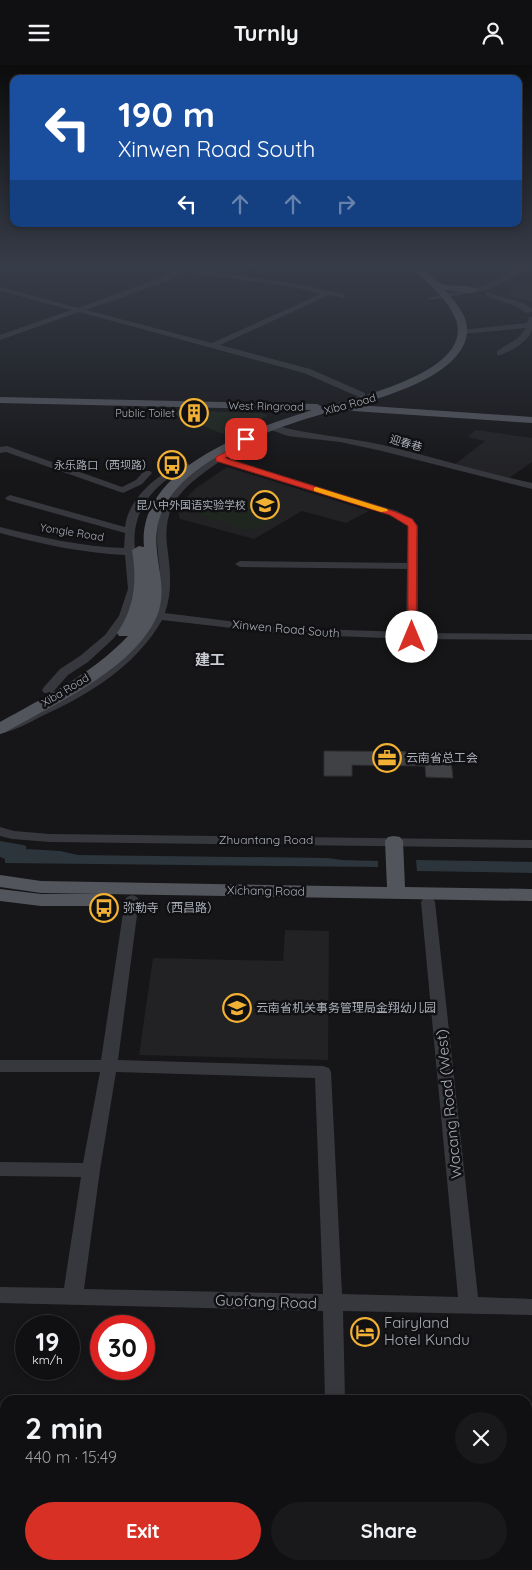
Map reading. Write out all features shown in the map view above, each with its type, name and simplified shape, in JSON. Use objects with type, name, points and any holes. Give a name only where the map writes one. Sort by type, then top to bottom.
[{"type":"main road","name":"Xiba Road","points":[[360,399],[396,383],[428,365],[443,352],[451,335]]},
{"type":"main road","name":"Xiba Road","points":[[0,729],[84,679],[132,642],[148,618],[155,598],[156,576],[150,532],[158,505],[167,492],[188,472],[206,460],[246,439],[306,415],[333,405],[394,391],[438,367],[456,348],[461,335]]},
{"type":"main road","name":"West Ringroad","points":[[0,395],[333,405],[532,420]]},
{"type":"main road","points":[[360,399],[532,414]]},
{"type":"main road","name":"West Ringroad","points":[[0,400],[310,407],[333,405]]},
{"type":"main road","name":"Xiba Road","points":[[0,718],[93,662],[119,639],[129,627],[139,607],[143,589],[135,552],[138,531],[147,505],[165,483],[186,466],[238,436],[289,413],[310,407]]},
{"type":"main road","points":[[394,841],[396,893]]},
{"type":"main road","name":"Xichang Road","points":[[0,881],[41,887],[532,895]]},
{"type":"main road","name":"Xichang Road","points":[[0,895],[41,900],[532,904]]},
{"type":"street","points":[[172,335],[307,371],[360,399]]},
{"type":"street","points":[[212,346],[236,335]]},
{"type":"street","points":[[500,353],[513,346],[525,335]]},
{"type":"street","name":"迎春巷","points":[[274,428],[288,433],[340,439],[383,448],[532,486]]},
{"type":"street","points":[[0,729],[42,714],[114,669],[142,644],[160,617],[166,598],[167,575],[160,532],[167,505],[196,473],[231,453],[246,439]]},
{"type":"street","points":[[0,451],[7,449],[123,491],[139,483],[147,473]]},
{"type":"street","points":[[218,459],[403,518],[412,526],[412,637]]},
{"type":"street","points":[[135,552],[129,531],[131,520],[138,505],[156,483],[186,466]]},
{"type":"street","points":[[10,498],[129,531]]},
{"type":"street","name":"Yongle Road","points":[[0,530],[54,542],[135,552]]},
{"type":"street","points":[[240,565],[412,566]]},
{"type":"street","name":"Xinwen Road South","points":[[160,617],[284,631],[412,637],[532,637]]},
{"type":"street","name":"Zhuantang Road","points":[[0,831],[12,835],[50,838],[532,844]]},
{"type":"street","points":[[73,1296],[91,1170],[110,1066],[132,900]]},
{"type":"street","name":"Wacang Road (West)","points":[[428,902],[469,1306]]},
{"type":"street","points":[[0,1066],[110,1066],[323,1072],[335,1395]]},
{"type":"street","points":[[0,1169],[91,1170]]},
{"type":"street","name":"Guofang Road","points":[[0,1295],[532,1307]]},
{"type":"shaded area","points":[[164,410],[262,413],[268,416],[223,434]]},
{"type":"shaded area","points":[[476,430],[532,438],[532,462],[508,479],[454,465],[485,441],[468,437]]},
{"type":"shaded area","name":"昆八中外国语实验学校","points":[[227,467],[369,511],[346,523],[302,511],[254,539],[180,519],[178,511],[185,499],[196,488]]},
{"type":"shaded area","points":[[227,497],[275,512],[277,518],[258,529],[244,530],[195,512],[195,507],[214,498]]},
{"type":"shaded area","points":[[0,841],[23,845],[26,846],[26,849],[60,851],[78,855],[328,858],[378,861],[378,867],[5,863],[5,859],[0,857]]},
{"type":"shaded area","points":[[416,860],[532,862],[532,873],[417,871]]},
{"type":"shaded area","name":"云南省机关事务管理局金翔幼儿园","points":[[285,930],[329,931],[328,1060],[139,1055],[153,958],[283,961]]},
{"type":"building","name":"云南省总工会","points":[[324,751],[450,752],[453,778],[426,777],[425,766],[352,765],[352,776],[324,776]]},
{"type":"slow traffic","points":[[316,490],[384,511]]},
{"type":"place","name":"Public Toilet","points":[[194,413]]},
{"type":"place","name":"永乐路口（西坝路）","points":[[172,465]]},
{"type":"place","name":"昆八中外国语实验学校","points":[[265,505]]},
{"type":"place","name":"云南省总工会","points":[[387,758]]},
{"type":"place","name":"弥勒寺（西昌路）","points":[[104,908]]},
{"type":"place","name":"云南省机关事务管理局金翔幼儿园","points":[[237,1008]]},
{"type":"place","name":"Fairyland Hotel Kundu","points":[[365,1332]]},
{"type":"district","name":"建工","points":[[210,660]]},
{"type":"route","points":[[246,439],[231,453],[218,459],[393,513],[409,521],[412,526],[412,637]]}]
